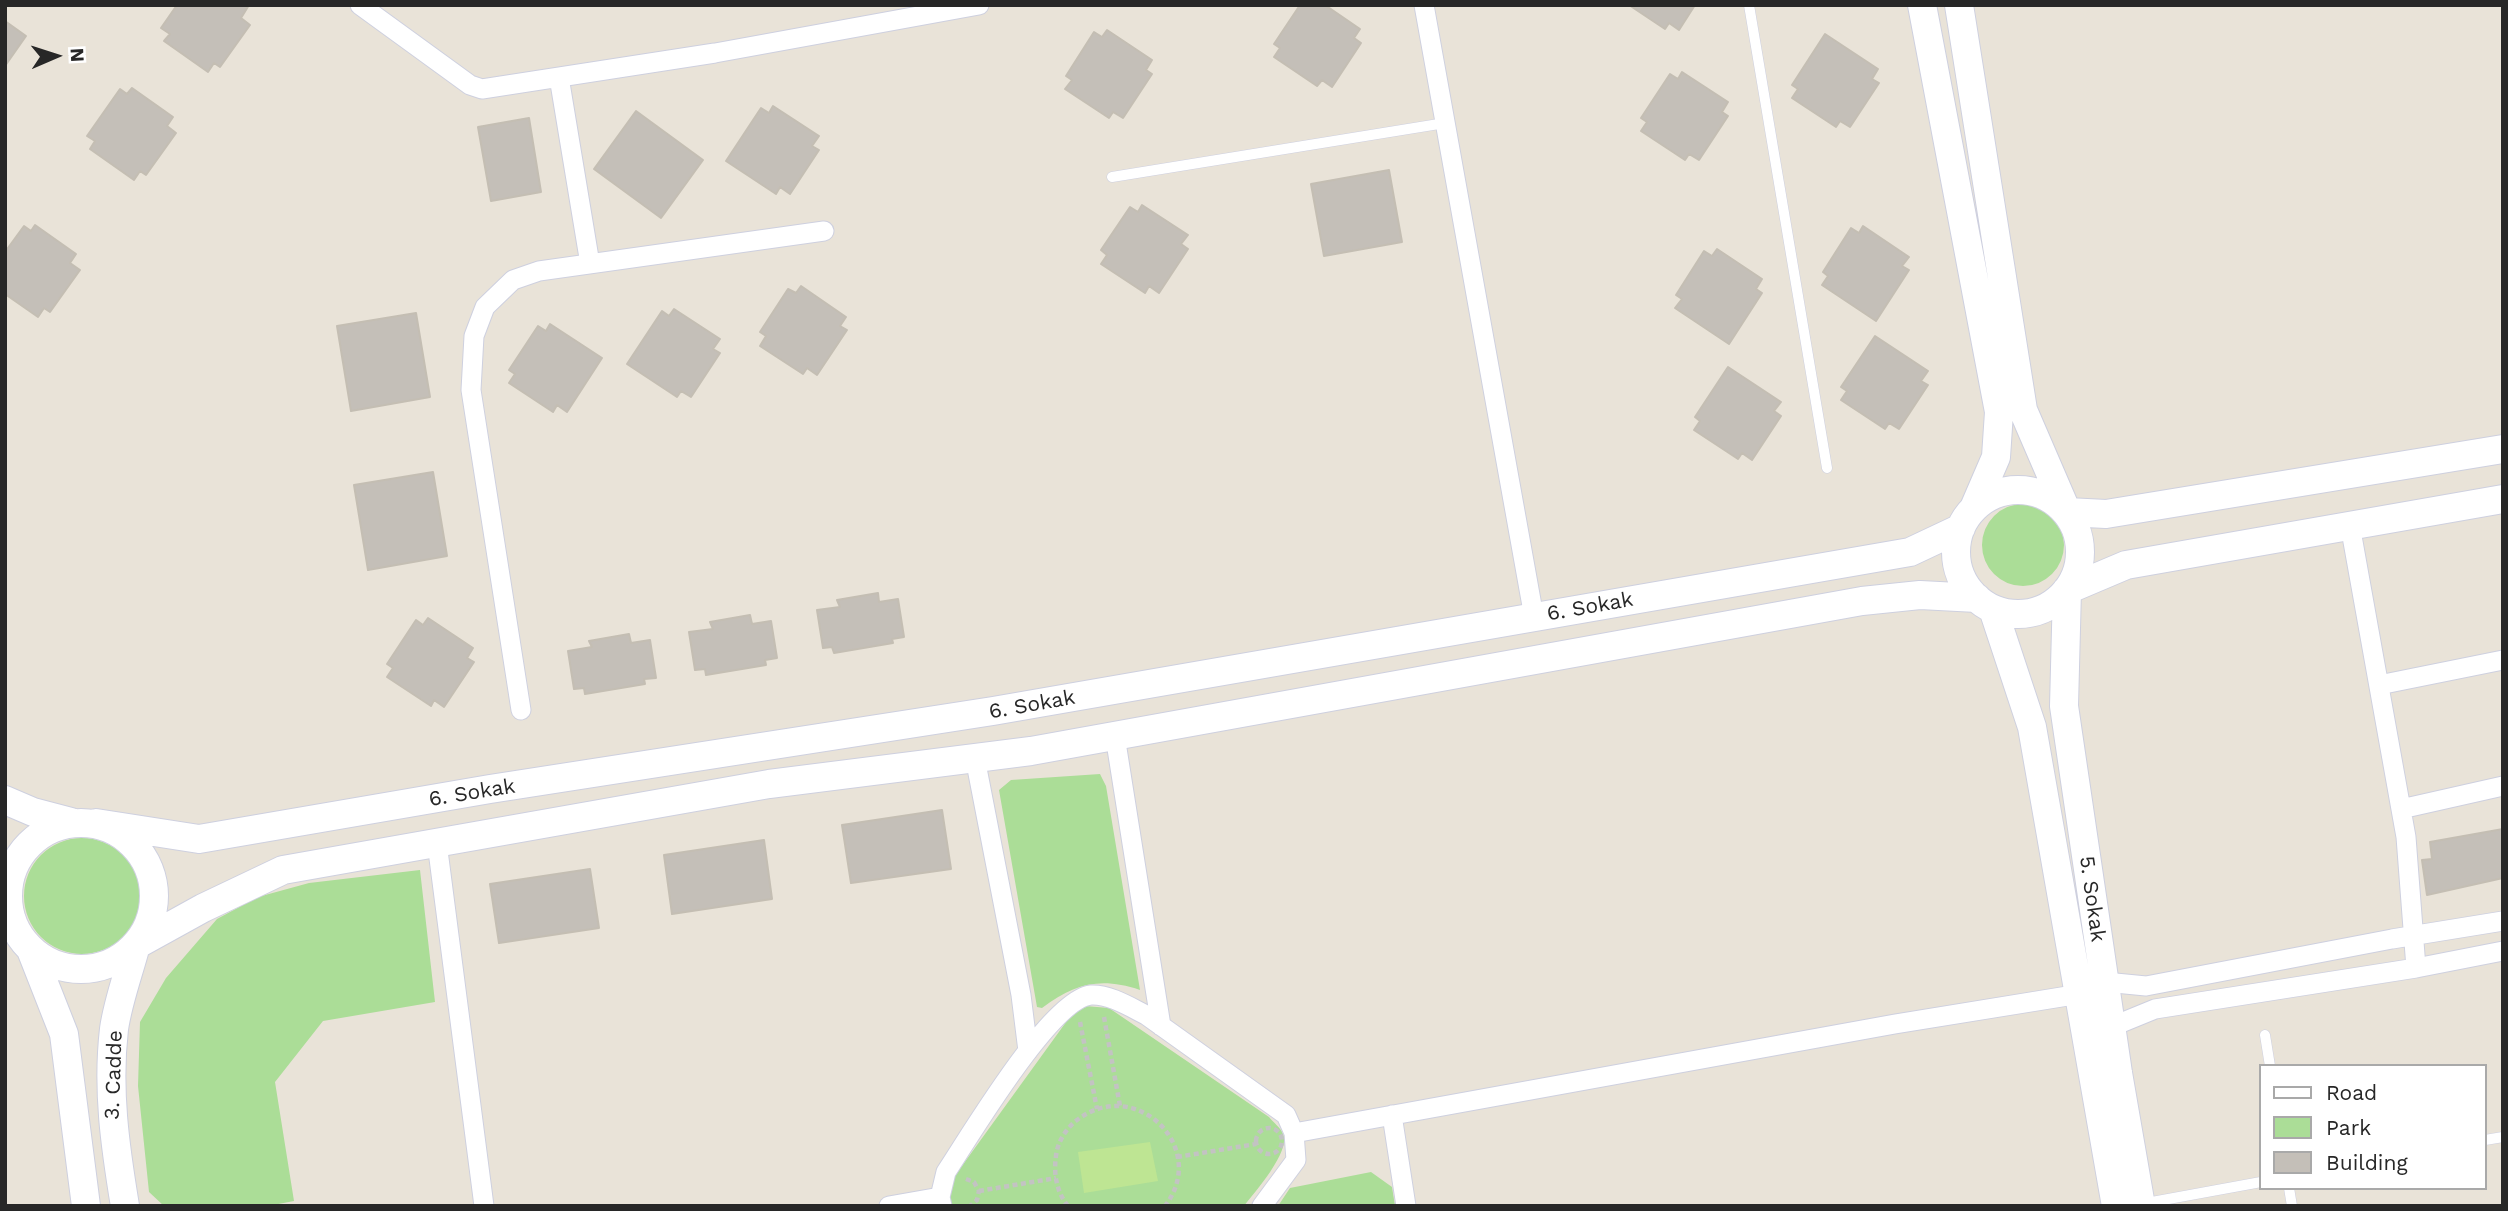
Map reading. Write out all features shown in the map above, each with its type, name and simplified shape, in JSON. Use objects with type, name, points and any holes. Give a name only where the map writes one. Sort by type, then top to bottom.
[{"type":"street","points":[[360,5],[470,85],[482,89],[715,53],[979,5]]},
{"type":"street","points":[[1424,5],[1534,617]]},
{"type":"street","points":[[1922,5],[1999,412],[1996,457],[1957,543],[1957,563],[1964,582],[1985,603],[2013,614],[2033,612],[2052,604],[2067,590],[2077,572],[2081,551],[2077,531],[2023,410],[1959,5]]},
{"type":"street","points":[[559,77],[590,264]]},
{"type":"street","points":[[521,710],[471,390],[474,335],[485,307],[513,279],[539,271],[824,231]]},
{"type":"street","points":[[1968,518],[1991,496],[2011,490],[2031,491],[2051,499],[2067,512],[2106,514],[2503,449]]},
{"type":"street","points":[[2067,590],[2126,565],[2503,499]]},
{"type":"street","name":"6. Sokak","points":[[83,823],[200,839],[490,789],[993,711],[1910,552],[1968,518]]},
{"type":"street","points":[[2350,525],[2406,837],[2416,968]]},
{"type":"street","name":"5. Sokak","points":[[2067,590],[2064,706],[2105,982],[2132,1205]]},
{"type":"street","name":"6. Sokak","points":[[136,945],[203,908],[283,870],[769,784],[1031,751],[1862,601],[1920,595],[1985,603]]},
{"type":"street","name":"5. Sokak","points":[[1985,603],[2032,727],[2080,995],[2132,1205]]},
{"type":"street","points":[[2379,685],[2503,660]]},
{"type":"street","points":[[1115,736],[1161,1026]]},
{"type":"street","points":[[975,758],[1021,995],[1028,1051]]},
{"type":"street","points":[[2401,809],[2503,786]]},
{"type":"street","points":[[5,800],[33,812],[83,823],[116,831],[134,844],[146,862],[154,883],[154,905],[148,926],[136,945],[118,960],[96,968],[73,969],[51,963],[31,950],[16,932],[7,908],[8,886],[15,863],[29,843],[48,829],[83,823]]},
{"type":"street","points":[[437,843],[484,1206]]},
{"type":"street","points":[[2105,982],[2146,986],[2503,920]]},
{"type":"street","name":"3. Cadde","points":[[125,1206],[113,1135],[114,1027],[136,945]]},
{"type":"street","name":"3. Cadde","points":[[31,950],[64,1034],[86,1206]]},
{"type":"street","points":[[2111,1027],[2155,1009],[2416,968],[2503,951]]},
{"type":"street","points":[[889,1206],[941,1202],[946,1172],[1028,1051],[1056,1018],[1076,1000],[1089,995],[1100,996],[1134,1009],[1286,1115],[1294,1133],[1296,1160],[1262,1206]]},
{"type":"street","points":[[1294,1133],[1895,1024],[2080,995]]},
{"type":"street","points":[[1392,1115],[1406,1206]]},
{"type":"lane","points":[[1749,5],[1827,468]]},
{"type":"lane","points":[[1112,177],[1445,123]]},
{"type":"lane","points":[[2265,1035],[2270,1064]]},
{"type":"lane","points":[[2132,1205],[2260,1182]]},
{"type":"path","points":[[1100,996],[1120,1106]]},
{"type":"path","points":[[1076,1000],[1097,1109]]},
{"type":"path","points":[[1068,1206],[1057,1185],[1054,1164],[1059,1143],[1070,1125],[1087,1112],[1107,1106],[1128,1106],[1148,1114],[1170,1136],[1179,1165],[1176,1185],[1165,1206]]},
{"type":"path","points":[[1264,1128],[1273,1128],[1281,1138],[1281,1146],[1271,1154],[1262,1153],[1256,1144],[1257,1133],[1264,1128]]},
{"type":"path","points":[[1177,1157],[1256,1144]]},
{"type":"path","points":[[979,1191],[1056,1178]]},
{"type":"path","points":[[961,1179],[974,1182],[979,1191],[977,1200],[970,1206]]},
{"type":"green space","points":[[2023,504],[2039,507],[2052,516],[2061,529],[2064,545],[2061,561],[2052,574],[2039,583],[2023,586],[2007,583],[1994,574],[1985,561],[1982,545],[1985,529],[1994,516],[2007,507]]},
{"type":"green space","points":[[1100,774],[1106,786],[1140,990],[1101,983],[1077,988],[1042,1008],[1037,1007],[999,790],[1011,780]]},
{"type":"green space","points":[[82,838],[104,842],[123,855],[136,874],[140,896],[136,918],[123,937],[104,950],[82,954],[60,950],[41,937],[28,918],[24,896],[28,874],[41,855],[60,842]]},
{"type":"green space","points":[[420,870],[435,1002],[323,1021],[275,1082],[294,1201],[268,1206],[164,1206],[149,1192],[138,1086],[140,1022],[166,978],[217,919],[258,897],[309,883]]},
{"type":"green space","points":[[1085,1006],[1109,1008],[1269,1117],[1281,1130],[1284,1141],[1277,1161],[1244,1206],[950,1206],[947,1195],[951,1181],[1069,1018]]},
{"type":"green space","points":[[1150,1142],[1158,1181],[1084,1193],[1078,1152]]},
{"type":"green space","points":[[1371,1172],[1392,1187],[1395,1206],[1278,1206],[1290,1188]]},
{"type":"building","points":[[177,5],[249,5],[241,18],[250,25],[220,67],[214,63],[208,72],[164,41],[170,34],[161,28]]},
{"type":"building","points":[[1300,5],[1325,5],[1360,29],[1354,38],[1361,43],[1332,87],[1322,80],[1317,86],[1274,57],[1280,48],[1274,44]]},
{"type":"building","points":[[1629,5],[1695,5],[1679,30],[1669,23],[1665,29]]},
{"type":"building","points":[[5,21],[26,36],[5,66]]},
{"type":"building","points":[[1107,30],[1152,60],[1146,70],[1152,74],[1123,118],[1113,112],[1109,118],[1065,89],[1072,80],[1066,76],[1094,32],[1102,37]]},
{"type":"building","points":[[1825,34],[1878,69],[1872,79],[1879,83],[1850,127],[1840,121],[1836,127],[1792,98],[1798,89],[1792,85]]},
{"type":"building","points":[[1682,72],[1728,102],[1722,112],[1728,116],[1699,160],[1689,154],[1685,160],[1641,131],[1647,122],[1641,118],[1670,74],[1678,79]]},
{"type":"building","points":[[132,88],[173,117],[167,126],[176,133],[146,175],[140,171],[134,180],[90,149],[95,141],[87,136],[120,89],[127,94]]},
{"type":"building","points":[[773,106],[819,136],[812,146],[819,150],[790,194],[780,187],[776,194],[726,161],[761,108],[769,113]]},
{"type":"building","points":[[636,111],[703,160],[661,218],[594,169]]},
{"type":"building","points":[[529,118],[541,192],[491,201],[478,127]]},
{"type":"building","points":[[1389,170],[1402,242],[1324,256],[1311,184]]},
{"type":"building","points":[[1142,205],[1188,235],[1181,244],[1188,249],[1159,293],[1149,286],[1145,293],[1101,264],[1107,255],[1101,250],[1130,207],[1138,212]]},
{"type":"building","points":[[35,225],[76,254],[70,263],[80,270],[50,312],[44,308],[38,317],[5,294],[5,252],[24,226],[31,231]]},
{"type":"building","points":[[1863,226],[1909,257],[1902,266],[1909,270],[1876,321],[1822,285],[1828,276],[1823,272],[1851,228],[1859,233]]},
{"type":"building","points":[[1717,249],[1762,279],[1756,289],[1762,293],[1729,344],[1675,308],[1682,299],[1676,295],[1704,251],[1712,256]]},
{"type":"building","points":[[801,286],[846,317],[840,326],[847,330],[817,375],[807,368],[803,374],[760,346],[766,336],[760,332],[788,289],[796,293]]},
{"type":"building","points":[[674,309],[720,339],[713,349],[720,353],[691,397],[681,391],[677,397],[627,364],[662,311],[669,316]]},
{"type":"building","points":[[416,313],[430,397],[351,411],[337,326]]},
{"type":"building","points":[[550,324],[602,358],[567,412],[557,405],[553,412],[509,383],[515,374],[509,370],[538,326],[546,331]]},
{"type":"building","points":[[1875,336],[1928,371],[1921,381],[1928,385],[1899,429],[1889,423],[1885,429],[1841,400],[1847,391],[1841,387]]},
{"type":"building","points":[[1728,367],[1781,402],[1774,411],[1781,416],[1752,460],[1742,453],[1738,459],[1694,430],[1700,421],[1695,417]]},
{"type":"building","points":[[433,472],[447,556],[368,570],[354,485]]},
{"type":"building","points":[[878,593],[879,602],[898,599],[904,637],[892,639],[893,643],[834,653],[832,647],[823,648],[817,610],[840,607],[837,600]]},
{"type":"building","points":[[750,615],[752,624],[771,621],[777,658],[765,660],[766,665],[706,675],[705,669],[695,670],[689,632],[713,629],[710,622]]},
{"type":"building","points":[[428,618],[473,648],[467,658],[474,662],[444,707],[434,700],[431,706],[387,677],[393,668],[387,664],[416,620],[423,625]]},
{"type":"building","points":[[629,634],[631,643],[650,640],[656,678],[644,679],[645,684],[585,694],[584,688],[574,689],[568,651],[592,647],[589,641]]},
{"type":"building","points":[[942,810],[951,869],[851,883],[842,825]]},
{"type":"building","points":[[2503,829],[2503,878],[2427,895],[2422,860],[2432,859],[2430,842]]},
{"type":"building","points":[[764,840],[772,899],[672,914],[664,855]]},
{"type":"building","points":[[590,869],[599,928],[499,943],[490,884]]}]
